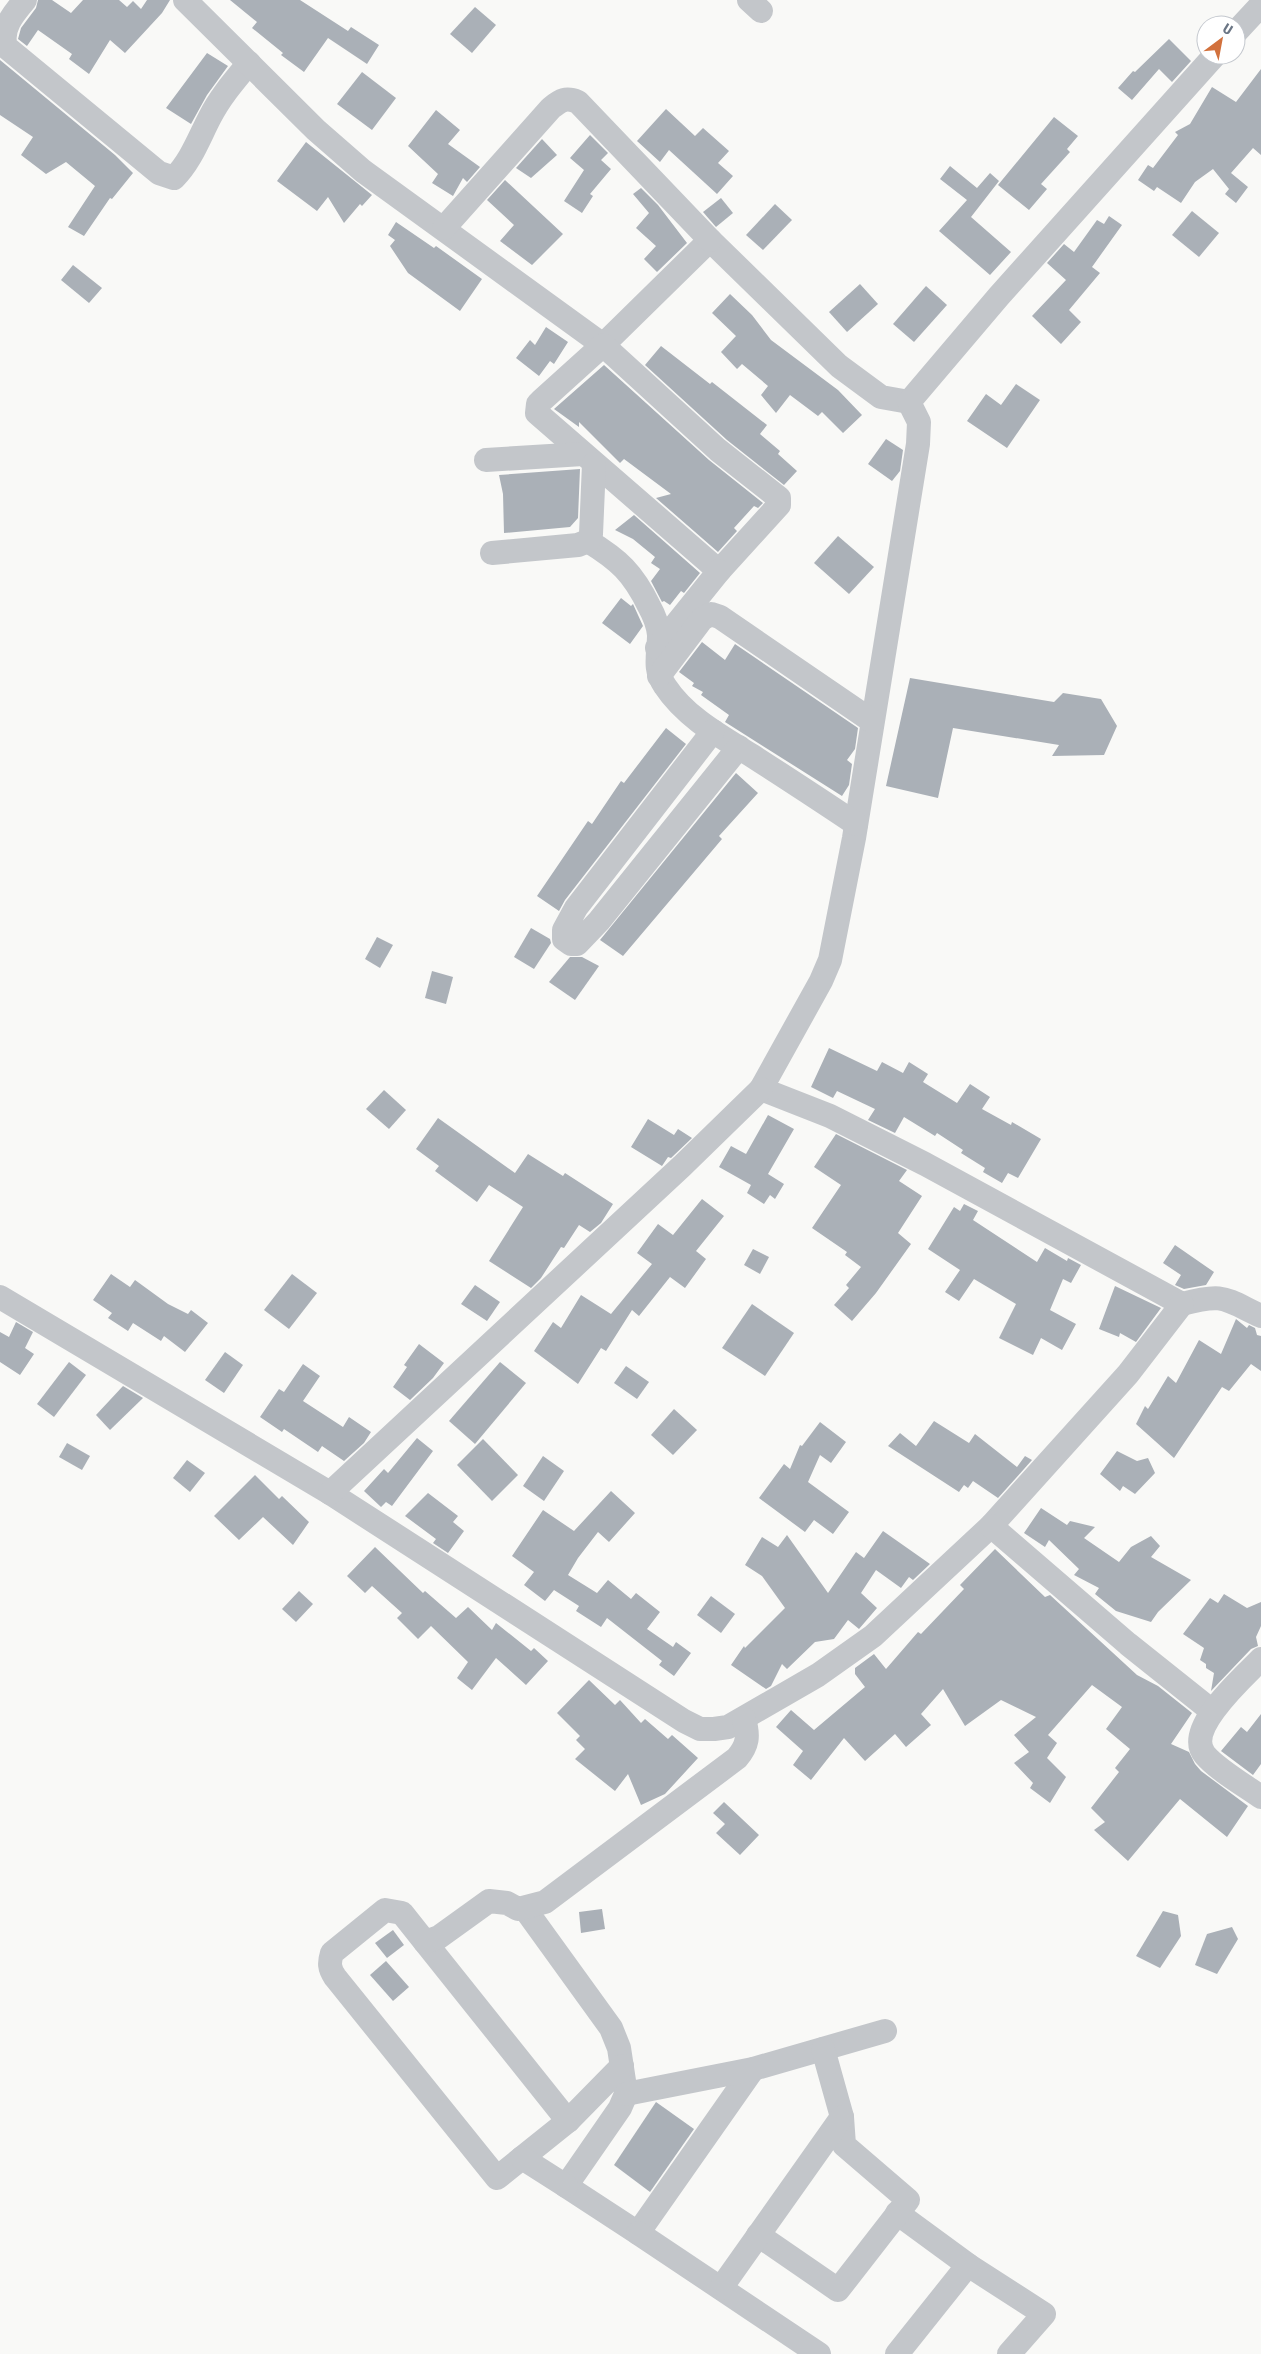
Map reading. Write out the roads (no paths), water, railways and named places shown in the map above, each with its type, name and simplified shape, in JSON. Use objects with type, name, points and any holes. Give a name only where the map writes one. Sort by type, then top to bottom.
[{"type":"street","points":[[25,0],[6,28],[4,40],[6,47],[159,173],[169,178],[174,178],[182,169],[210,115],[249,63]]},
{"type":"street","points":[[185,0],[316,130],[363,171],[603,345],[718,450],[779,498],[779,505],[719,571],[657,648]]},
{"type":"street","points":[[1246,22],[1261,6]]},
{"type":"street","points":[[909,402],[1206,65]]},
{"type":"street","points":[[444,228],[551,108],[561,99],[569,98],[582,106],[710,240],[839,366],[881,397],[909,402]]},
{"type":"street","points":[[710,240],[603,345],[541,400],[536,410],[540,418],[719,571]]},
{"type":"street","points":[[330,1493],[682,1166],[761,1089],[820,981],[830,960],[856,824],[918,444],[919,422],[909,402]]},
{"type":"street","points":[[486,460],[589,459]]},
{"type":"street","points":[[492,553],[578,546],[588,541],[591,534],[589,459]]},
{"type":"street","points":[[588,541],[628,571],[639,586],[656,618],[659,634],[657,648],[659,676],[674,698],[688,712],[713,731],[856,824]]},
{"type":"street","points":[[659,676],[702,619],[711,614],[720,617],[872,721]]},
{"type":"street","points":[[713,731],[576,908],[564,930],[564,939],[570,944],[577,944],[593,927],[739,747]]},
{"type":"street","points":[[761,1089],[830,1116],[925,1164],[1182,1304],[1216,1297],[1224,1298],[1261,1316]]},
{"type":"street","points":[[0,1297],[330,1493],[684,1721],[700,1728],[714,1730],[728,1727],[744,1720],[818,1675],[872,1636],[990,1526],[1128,1374],[1182,1304]]},
{"type":"street","points":[[990,1526],[1128,1644],[1212,1711]]},
{"type":"street","points":[[1261,1659],[1212,1711],[1202,1731],[1200,1744],[1204,1754],[1261,1797]]},
{"type":"street","points":[[425,1942],[439,1937],[489,1901],[507,1903],[518,1909],[525,1909],[545,1902],[737,1758],[746,1747],[748,1734],[744,1720]]},
{"type":"street","points":[[525,1909],[611,2028],[619,2048],[622,2066],[626,2094],[620,2108],[566,2186]]},
{"type":"street","points":[[568,2121],[402,1913],[385,1910],[332,1954],[329,1962],[330,1970],[497,2178],[568,2121],[622,2066]]},
{"type":"street","points":[[626,2094],[754,2069],[884,2031]]},
{"type":"street","points":[[758,2235],[838,2290],[908,2200],[844,2145],[842,2117],[823,2049]]},
{"type":"street","points":[[638,2232],[754,2069]]},
{"type":"street","points":[[721,2288],[842,2117]]},
{"type":"street","points":[[522,2158],[638,2232],[819,2354]]},
{"type":"street","points":[[897,2213],[968,2266],[1044,2314],[1009,2354]]},
{"type":"street","points":[[897,2354],[968,2266]]}]
